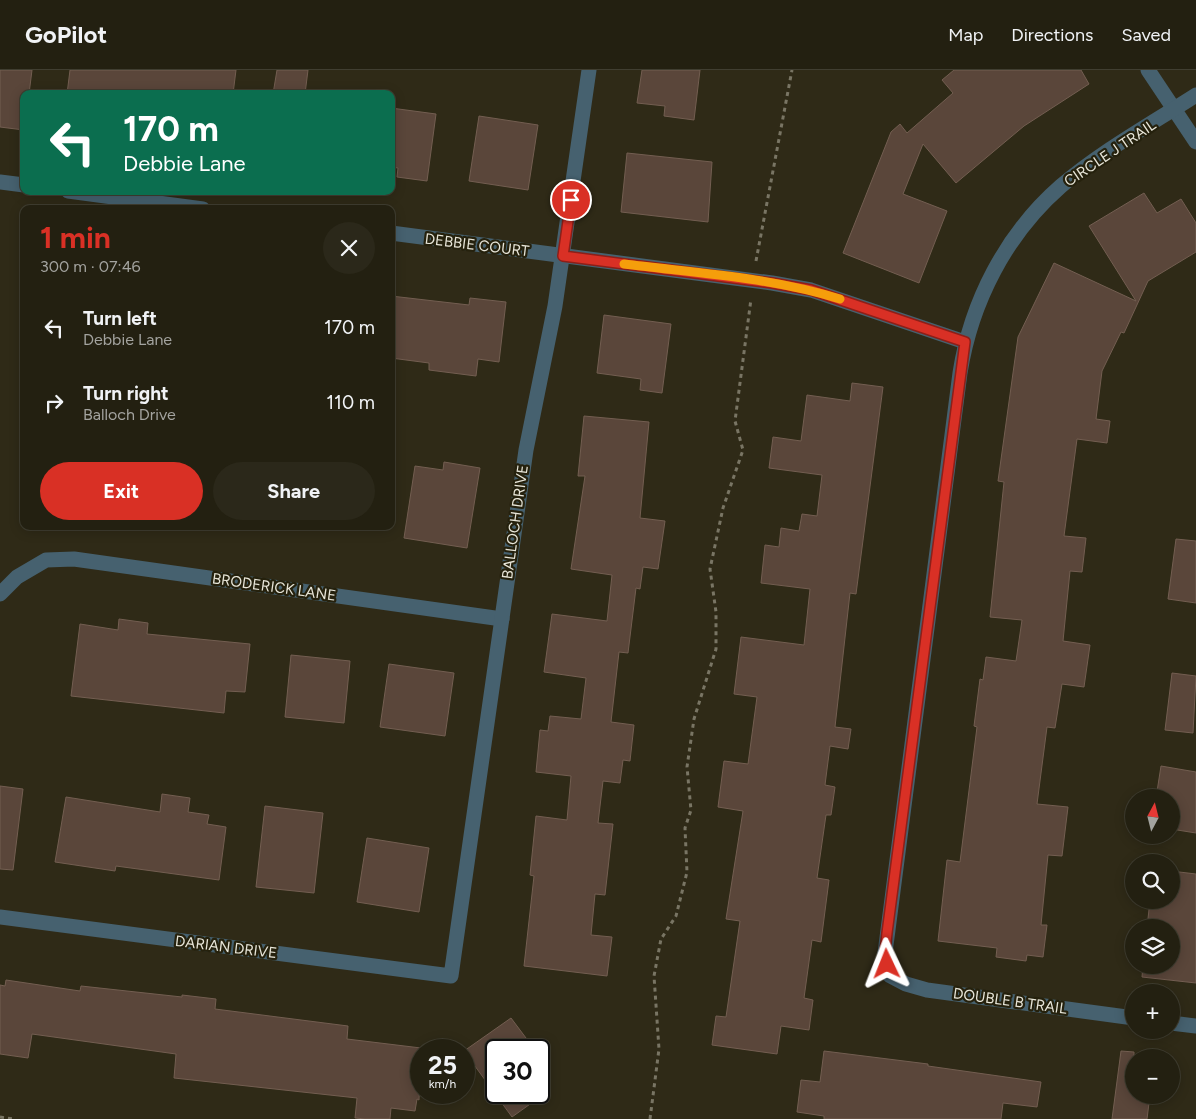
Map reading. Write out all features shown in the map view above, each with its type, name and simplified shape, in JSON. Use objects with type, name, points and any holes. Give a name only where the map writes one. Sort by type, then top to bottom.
[{"type":"street","name":"BALLOCH DRIVE","points":[[451,976],[526,450],[556,306],[589,70]]},
{"type":"street","points":[[1148,70],[1196,142]]},
{"type":"street","name":"CIRCLE J TRAIL","points":[[889,975],[885,953],[887,933],[965,342],[976,309],[989,280],[1006,251],[1060,187],[1091,162],[1196,95]]},
{"type":"street","points":[[0,182],[20,185]]},
{"type":"street","points":[[98,195],[172,205]]},
{"type":"street","name":"DEBBIE COURT","points":[[395,234],[811,290],[965,342]]},
{"type":"street","name":"BRODERICK LANE","points":[[0,594],[17,577],[46,560],[74,559],[502,619]]},
{"type":"street","name":"DARIAN DRIVE","points":[[0,917],[451,976]]},
{"type":"street","name":"DOUBLE B TRAIL","points":[[889,975],[906,984],[927,990],[1125,1017]]},
{"type":"street","points":[[1180,1024],[1196,1026]]},
{"type":"path","points":[[650,1119],[659,1049],[654,976],[661,939],[676,916],[687,872],[685,828],[691,810],[687,767],[694,719],[716,649],[716,612],[710,569],[723,508],[743,450],[735,421],[754,281],[792,70]]},
{"type":"path","points":[[0,1117],[13,1119]]},
{"type":"building","points":[[0,70],[32,70],[30,90],[20,90],[20,130],[0,127]]},
{"type":"building","points":[[70,70],[236,70],[234,90],[68,90]]},
{"type":"building","points":[[277,70],[308,70],[306,90],[274,90]]},
{"type":"building","points":[[642,70],[700,70],[694,120],[664,116],[665,106],[637,103]]},
{"type":"building","points":[[954,70],[1081,70],[1089,84],[1024,126],[956,183],[923,144],[903,194],[947,211],[919,283],[843,253],[891,132],[900,124],[907,133],[953,93],[942,80]]},
{"type":"building","points":[[395,109],[436,114],[427,181],[397,177],[398,168],[395,168]]},
{"type":"building","points":[[479,116],[538,125],[528,190],[469,181]]},
{"type":"building","points":[[627,153],[712,162],[708,222],[621,212]]},
{"type":"building","points":[[1144,193],[1157,213],[1181,199],[1196,223],[1196,252],[1148,281],[1124,333],[1121,332],[1102,371],[1096,419],[1110,421],[1107,443],[1077,439],[1064,536],[1086,538],[1082,572],[1070,571],[1063,641],[1090,645],[1084,687],[1062,684],[1055,728],[1047,727],[1037,804],[1068,807],[1062,856],[1048,855],[1041,925],[1047,925],[1043,957],[1027,955],[1026,961],[996,957],[997,948],[938,941],[947,860],[960,862],[977,727],[974,726],[980,679],[983,680],[986,657],[1016,661],[1022,620],[990,617],[1004,482],[998,481],[1018,337],[1054,263],[1136,301],[1089,226]]},
{"type":"building","points":[[395,296],[469,305],[470,298],[506,302],[499,362],[478,359],[476,376],[429,370],[429,363],[395,359]]},
{"type":"building","points":[[604,315],[671,324],[662,393],[640,390],[641,379],[597,373]]},
{"type":"building","points":[[852,383],[883,387],[856,594],[850,593],[835,727],[851,729],[848,749],[830,746],[825,785],[835,787],[831,815],[826,815],[817,878],[829,880],[821,942],[812,940],[804,998],[813,1000],[809,1030],[781,1026],[777,1054],[712,1045],[716,1016],[726,1017],[740,921],[726,919],[743,811],[718,807],[724,761],[748,764],[757,697],[734,694],[741,637],[804,645],[810,589],[761,583],[765,545],[779,547],[781,528],[799,531],[802,514],[817,516],[822,475],[769,468],[773,437],[801,441],[807,395],[850,401]]},
{"type":"building","points":[[584,416],[649,422],[640,518],[665,521],[658,569],[643,567],[640,589],[636,588],[628,653],[619,652],[611,722],[634,725],[630,761],[623,760],[620,783],[603,781],[598,823],[613,824],[605,895],[595,894],[591,935],[612,937],[607,976],[524,966],[534,876],[530,875],[536,816],[567,820],[571,776],[536,772],[540,730],[548,731],[550,716],[581,719],[586,678],[544,672],[552,614],[607,621],[612,575],[571,569],[585,476],[578,476]]},
{"type":"building","points":[[444,462],[480,468],[467,548],[404,538],[415,466],[443,470]]},
{"type":"building","points":[[1176,539],[1196,541],[1196,603],[1168,599]]},
{"type":"building","points":[[119,619],[148,623],[147,634],[250,644],[245,692],[226,691],[224,713],[71,696],[80,624],[118,630]]},
{"type":"building","points":[[291,655],[350,661],[344,723],[285,717]]},
{"type":"building","points":[[389,664],[454,673],[445,736],[380,727]]},
{"type":"building","points":[[1172,673],[1196,676],[1193,733],[1165,730]]},
{"type":"building","points":[[1161,766],[1196,772],[1196,833],[1180,830],[1180,789],[1157,789]]},
{"type":"building","points":[[0,786],[23,789],[13,870],[0,869]]},
{"type":"building","points":[[162,794],[190,798],[188,812],[209,815],[207,824],[226,827],[219,880],[116,866],[115,871],[55,862],[66,797],[160,812]]},
{"type":"building","points":[[265,806],[323,813],[314,893],[256,887]]},
{"type":"building","points":[[367,838],[429,848],[419,912],[357,902]]},
{"type":"building","points":[[1180,872],[1196,874],[1196,983],[1142,977],[1142,974],[1180,974],[1180,919],[1148,919],[1149,909],[1180,909]]},
{"type":"building","points":[[6,980],[80,991],[81,986],[182,997],[182,995],[216,999],[215,1009],[348,1026],[347,1039],[410,1047],[410,1104],[416,1104],[415,1111],[391,1108],[390,1119],[355,1118],[357,1098],[174,1078],[176,1054],[32,1034],[28,1058],[0,1054],[0,985],[5,986]]},
{"type":"building","points":[[511,1018],[527,1039],[485,1039],[485,1080],[475,1066],[475,1043]]},
{"type":"building","points":[[824,1051],[928,1064],[928,1066],[1041,1082],[1037,1107],[1003,1103],[1001,1119],[824,1119],[824,1116],[797,1112],[801,1080],[820,1082]]},
{"type":"building","points":[[1121,1051],[1125,1051],[1125,1104],[1149,1104],[1147,1119],[1112,1119]]},
{"type":"building","points":[[503,1104],[530,1104],[512,1117]]},
{"type":"slow traffic","points":[[624,264],[772,283],[811,290],[840,299]]},
{"type":"route","points":[[571,200],[563,256],[772,283],[811,290],[891,315],[965,342],[887,933],[885,953],[887,964]]}]
